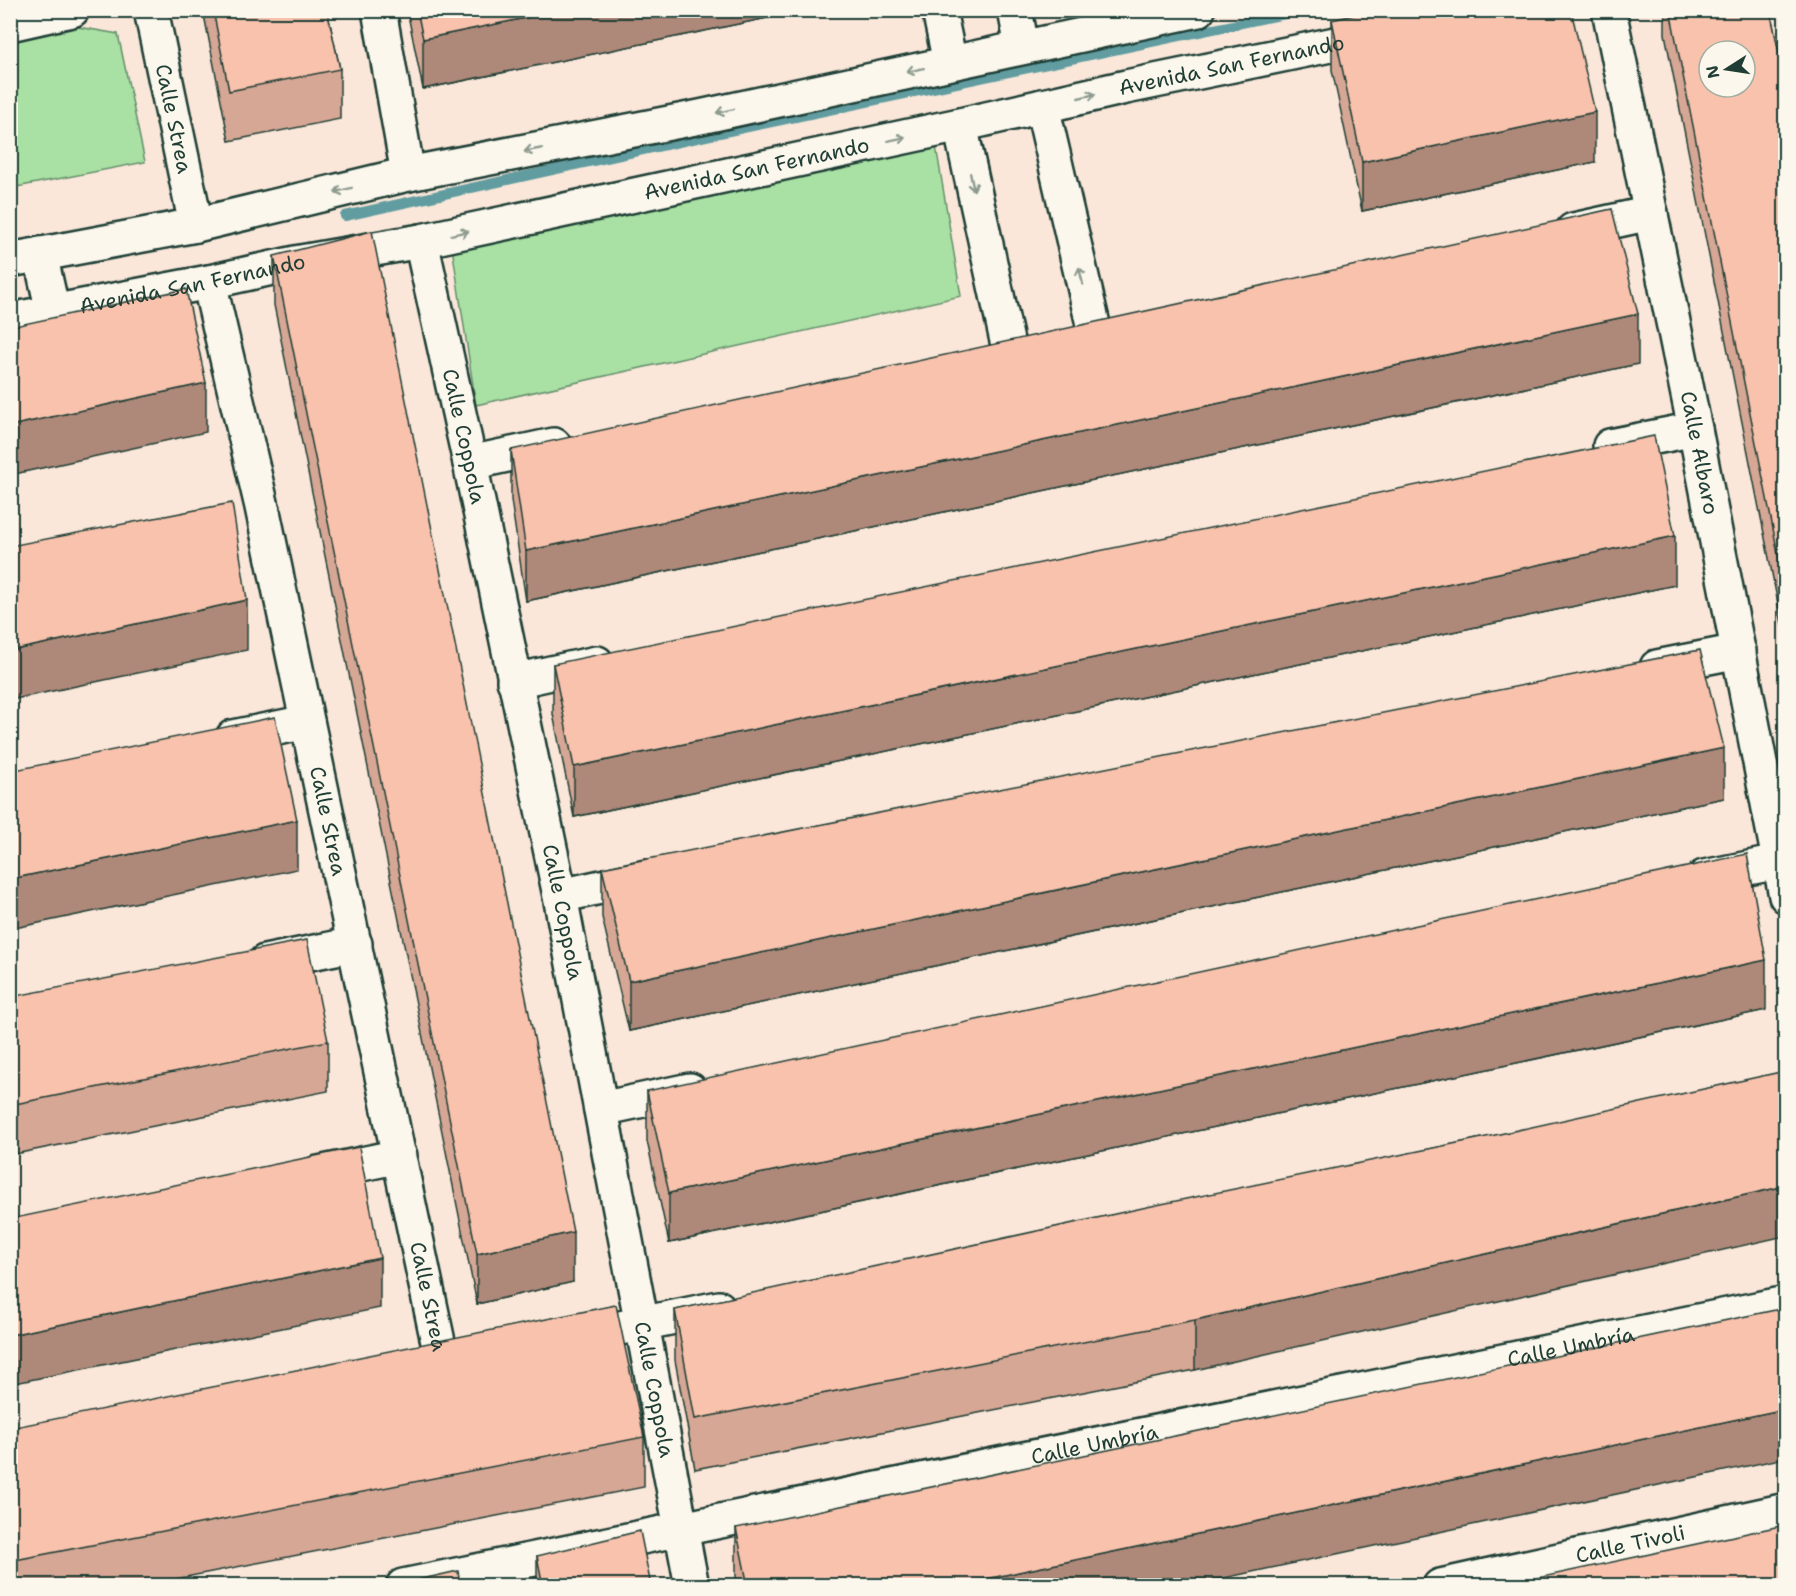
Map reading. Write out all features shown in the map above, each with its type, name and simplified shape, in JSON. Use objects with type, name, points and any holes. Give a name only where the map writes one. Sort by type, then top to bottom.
[{"type":"street","points":[[10,24],[72,10]]},
{"type":"street","name":"Calle Strea","points":[[151,10],[196,225]]},
{"type":"street","points":[[380,10],[408,174]]},
{"type":"street","points":[[939,10],[950,63]]},
{"type":"street","points":[[1015,10],[1022,47]]},
{"type":"street","points":[[53,312],[25,257],[196,225],[408,174],[700,117],[1198,10]]},
{"type":"street","name":"Calle Albaro","points":[[1609,10],[1695,429],[1785,896]]},
{"type":"street","name":"Avenida San Fernando","points":[[10,320],[295,263],[421,241],[1042,106],[1407,30]]},
{"type":"street","points":[[1042,106],[1095,333]]},
{"type":"street","points":[[960,125],[1024,347],[1129,325]]},
{"type":"street","points":[[1547,236],[1651,213]]},
{"type":"street","name":"Calle Coppola","points":[[421,241],[470,463],[560,896],[692,1586]]},
{"type":"street","name":"Calle Strea","points":[[209,282],[262,507],[400,1156],[454,1359],[408,1369]]},
{"type":"street","points":[[1580,453],[1695,429]]},
{"type":"street","points":[[470,463],[587,438]]},
{"type":"street","points":[[227,514],[262,507]]},
{"type":"street","points":[[1633,672],[1739,651]]},
{"type":"street","points":[[514,681],[630,656]]},
{"type":"street","points":[[205,742],[307,722]]},
{"type":"street","points":[[1673,884],[1778,862]]},
{"type":"street","points":[[560,896],[676,871]]},
{"type":"street","points":[[240,967],[355,944]]},
{"type":"street","points":[[601,1109],[718,1084]]},
{"type":"street","points":[[285,1179],[400,1156]]},
{"type":"street","points":[[548,1342],[641,1325],[745,1302]]},
{"type":"street","name":"Calle Umbría","points":[[403,1586],[475,1578],[680,1530],[1785,1303]]},
{"type":"street","name":"Calle Tivoli","points":[[1440,1586],[1785,1510]]},
{"type":"green space","points":[[55,23],[118,34],[145,162],[11,188],[10,44]]},
{"type":"green space","points":[[935,140],[961,296],[476,405],[452,247],[538,234]]},
{"type":"building","points":[[213,10],[327,10],[340,69],[229,91]]},
{"type":"building","points":[[417,10],[564,10],[423,39]]},
{"type":"building","points":[[1375,10],[1571,10],[1595,112],[1362,162],[1332,20]]},
{"type":"building","points":[[1670,10],[1770,10],[1785,82],[1785,589]]},
{"type":"building","points":[[1612,209],[1638,314],[526,551],[511,450]]},
{"type":"building","points":[[372,231],[573,1232],[477,1254],[274,256]]},
{"type":"building","points":[[186,289],[206,383],[10,426],[10,327]]},
{"type":"building","points":[[1654,436],[1675,536],[574,767],[553,664]]},
{"type":"building","points":[[232,503],[247,600],[10,651],[10,546]]},
{"type":"building","points":[[1700,650],[1724,748],[629,981],[602,868]]},
{"type":"building","points":[[275,717],[297,820],[10,879],[10,771]]},
{"type":"building","points":[[1747,854],[1766,960],[669,1193],[647,1091]]},
{"type":"building","points":[[307,940],[328,1041],[10,1105],[10,997]]},
{"type":"building","points":[[1785,1071],[1785,1186],[1195,1320],[695,1419],[675,1310]]},
{"type":"building","points":[[359,1147],[380,1258],[10,1335],[10,1219]]},
{"type":"building","points":[[616,1305],[644,1437],[10,1561],[10,1428]]},
{"type":"building","points":[[1785,1308],[1785,1409],[953,1586],[748,1586],[736,1528]]},
{"type":"building","points":[[1785,1525],[1785,1586],[1501,1586]]},
{"type":"building","points":[[640,1531],[651,1586],[543,1586],[537,1556]]},
{"type":"building","points":[[458,1571],[460,1586],[391,1586]]},
{"type":"waterway","points":[[345,216],[715,134],[1304,10]]}]
